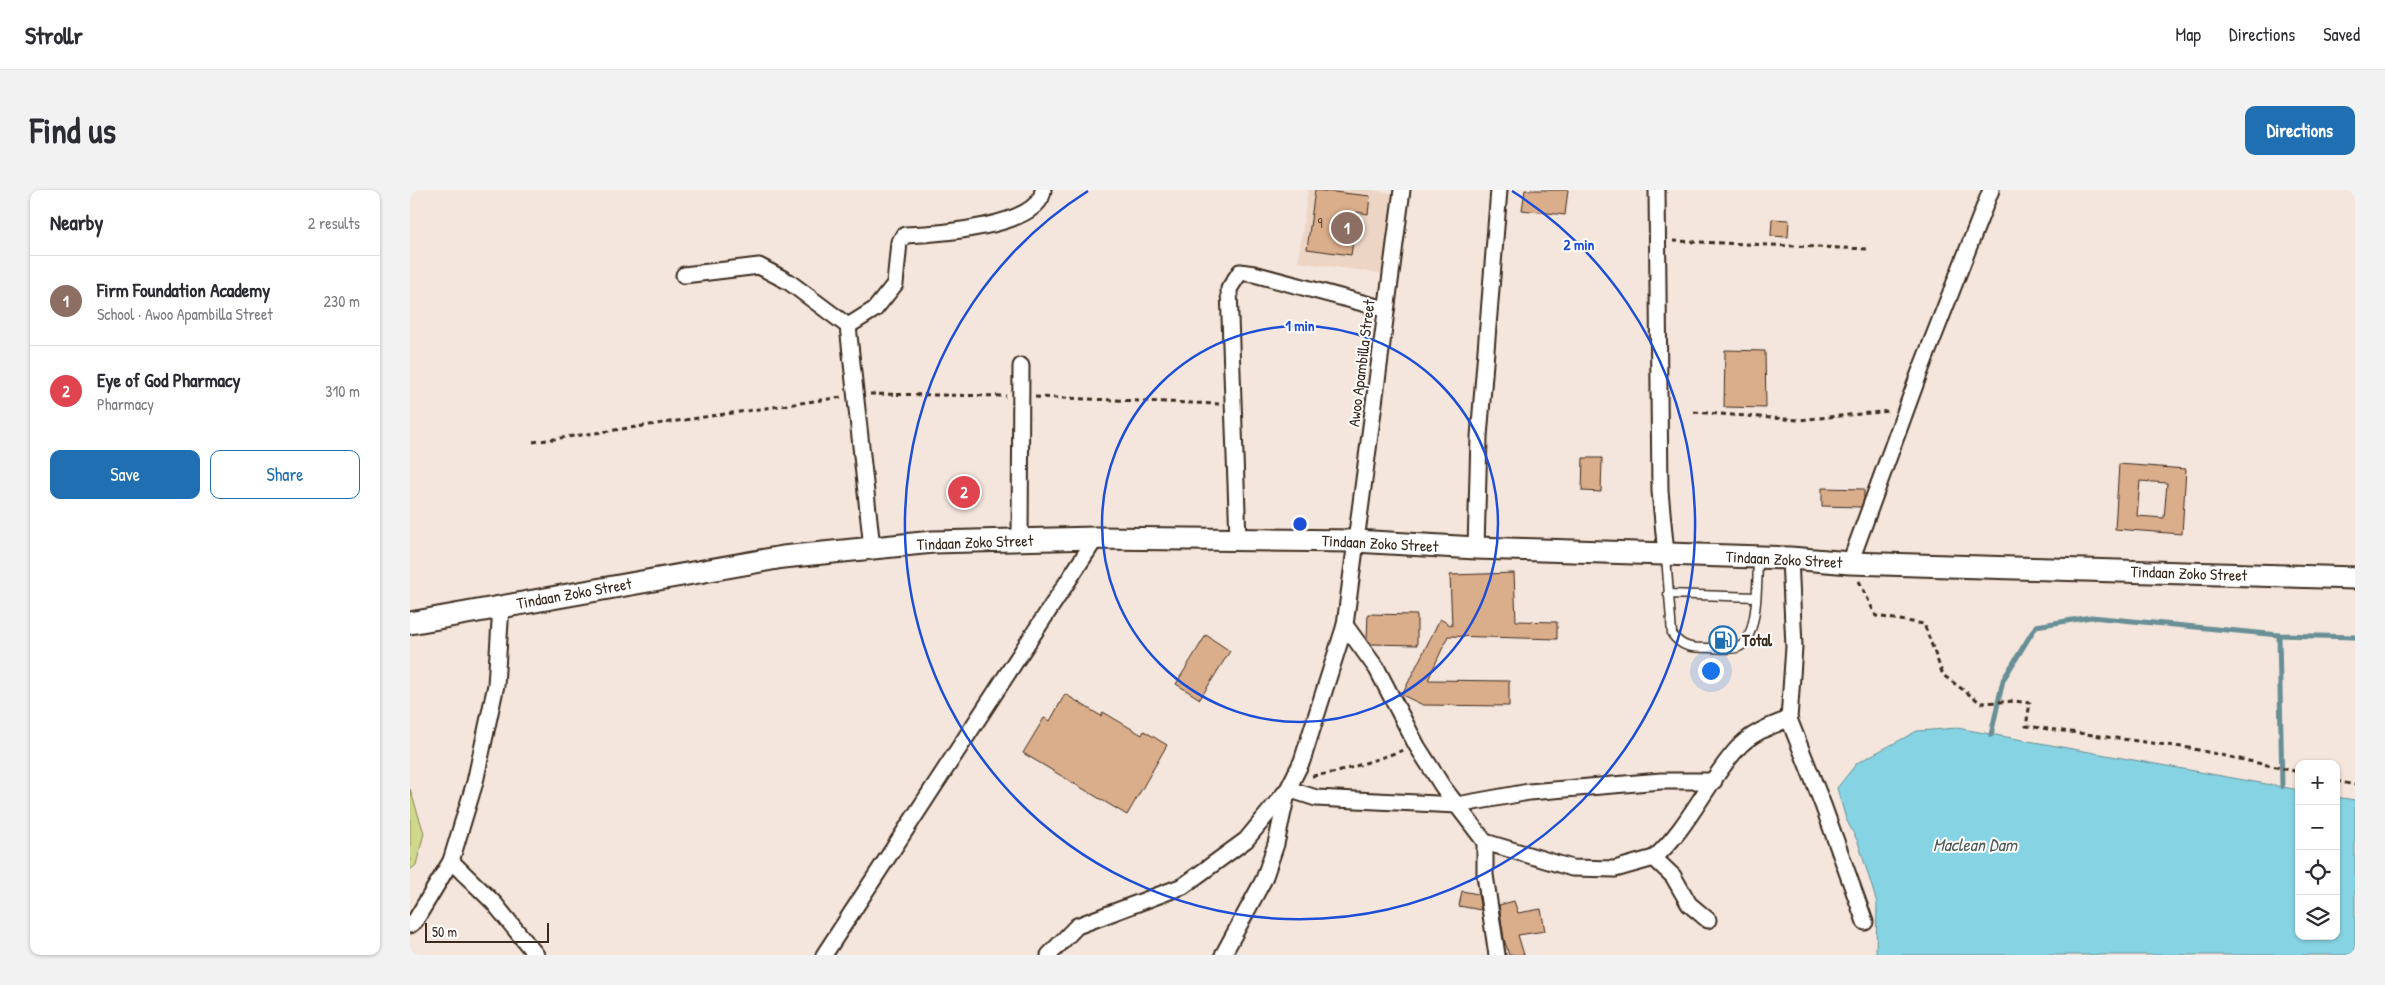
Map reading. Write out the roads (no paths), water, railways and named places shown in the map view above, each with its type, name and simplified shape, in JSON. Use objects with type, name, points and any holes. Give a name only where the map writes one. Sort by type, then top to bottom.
[{"type":"main road","name":"Tindaan Zoko Street","points":[[410,622],[773,559],[933,542],[1096,538],[1355,541],[1476,548],[1790,558],[1850,563],[2355,578]]},
{"type":"street","points":[[848,326],[875,309],[895,284],[898,242],[906,235],[947,234],[1002,222],[1036,205],[1043,196],[1043,190]]},
{"type":"street","name":"Awoo Apambilla Street","points":[[1291,784],[1302,761],[1345,625],[1402,190]]},
{"type":"street","points":[[1476,548],[1479,437],[1499,190]]},
{"type":"street","points":[[1657,190],[1660,492],[1666,554]]},
{"type":"street","points":[[1850,563],[1906,410],[1991,190]]},
{"type":"street","points":[[684,275],[759,266],[789,282],[848,326],[872,548]]},
{"type":"street","points":[[1238,539],[1229,288],[1234,278],[1240,272],[1386,309]]},
{"type":"street","points":[[1020,540],[1021,366]]},
{"type":"street","points":[[824,955],[1096,538]]},
{"type":"street","points":[[1790,558],[1794,647],[1789,719],[1823,805],[1865,922]]},
{"type":"street","points":[[410,925],[415,921],[451,861],[475,782],[496,685],[501,606]]},
{"type":"street","points":[[1345,625],[1377,669],[1417,746],[1485,842],[1572,868],[1615,870],[1654,858],[1669,845],[1736,749],[1765,728],[1789,719]]},
{"type":"street","points":[[1291,784],[1316,798],[1457,805],[1529,792],[1661,781],[1714,781]]},
{"type":"street","points":[[1223,955],[1264,879],[1276,844],[1291,784]]},
{"type":"street","points":[[1049,955],[1077,926],[1183,886],[1246,840],[1291,784]]},
{"type":"street","points":[[1485,842],[1485,875],[1497,955]]},
{"type":"street","points":[[1654,858],[1673,876],[1689,904],[1708,920]]},
{"type":"street","points":[[451,861],[494,903],[536,955]]},
{"type":"street","points":[[1233,936],[1237,955]]},
{"type":"lane","points":[[1666,554],[1672,634],[1678,642],[1688,648],[1737,648],[1746,641],[1752,629],[1758,558]]},
{"type":"lane","points":[[1668,594],[1756,597]]},
{"type":"water","name":"Maclean Dam","points":[[1957,728],[2295,789],[2295,940],[2340,940],[2340,798],[2355,800],[2355,955],[1876,955],[1877,903],[1858,842],[1846,819],[1837,788],[1857,763],[1917,731]]},
{"type":"waterway","points":[[1991,735],[2003,680],[2036,626],[2091,617],[2279,635],[2355,637]]},
{"type":"waterway","points":[[2279,635],[2282,787]]},
{"type":"place","name":"Firm Foundation Academy","points":[[1347,228]]},
{"type":"place","name":"Eye of God Pharmacy","points":[[964,492]]},
{"type":"place","name":"Total","points":[[1723,640]]}]
